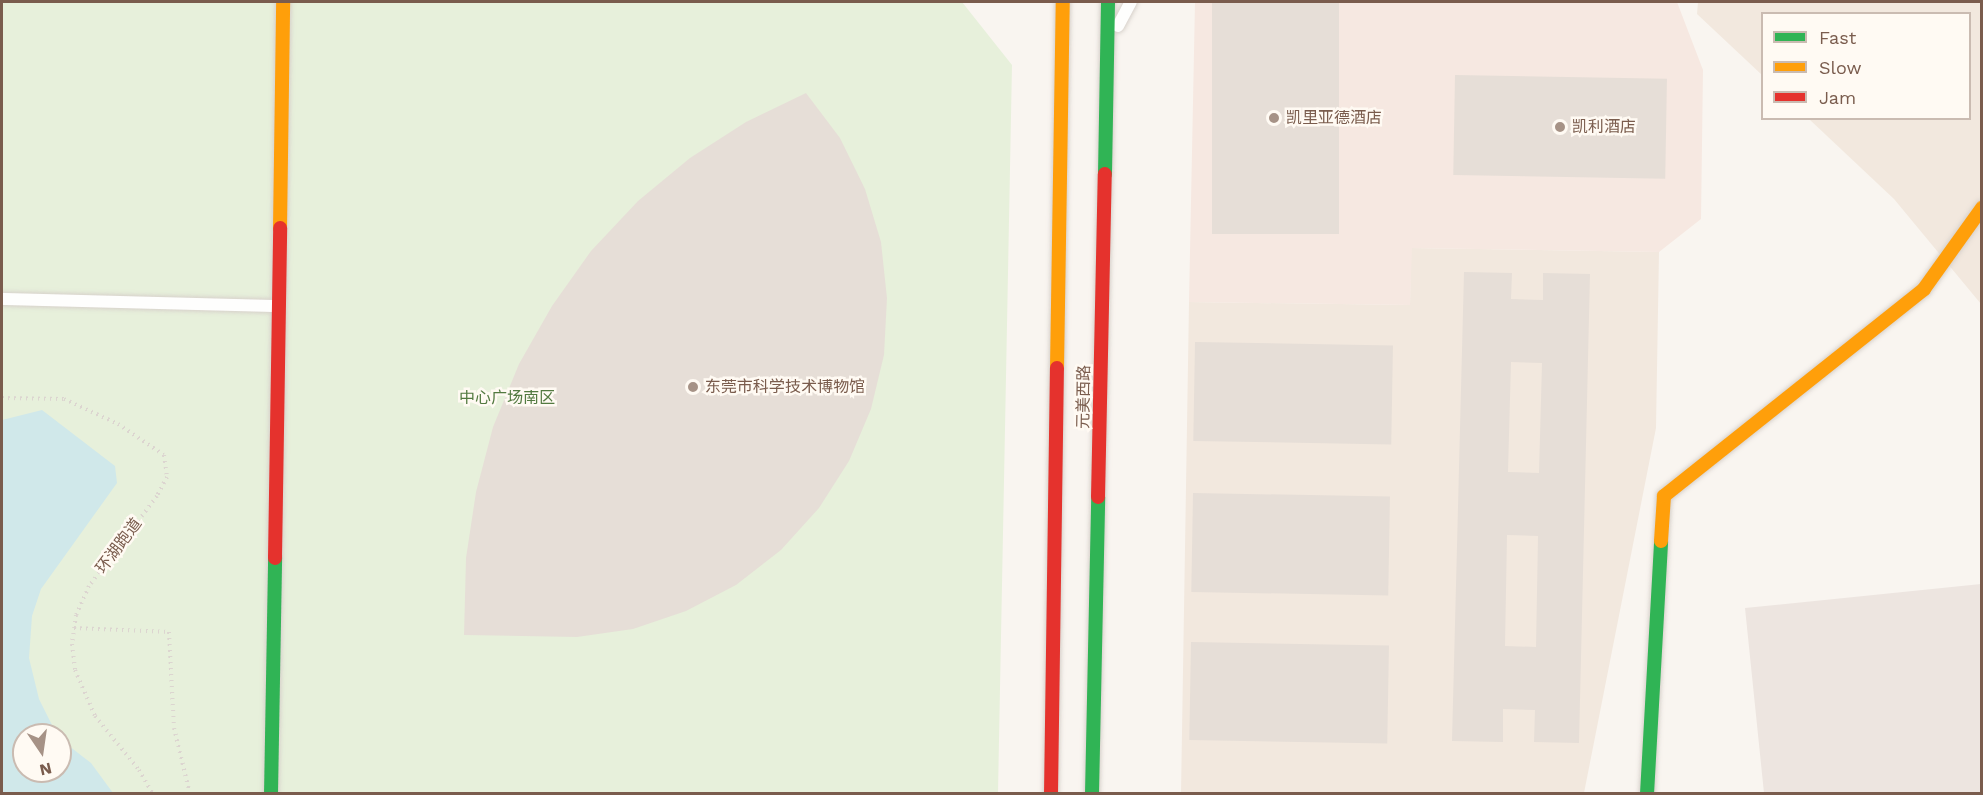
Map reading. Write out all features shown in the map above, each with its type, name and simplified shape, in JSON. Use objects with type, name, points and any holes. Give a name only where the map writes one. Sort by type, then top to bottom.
[{"type":"main road","points":[[271,794],[283,2]]},
{"type":"main road","name":"元美西路","points":[[1051,794],[1063,2]]},
{"type":"main road","name":"元美西路","points":[[1092,794],[1108,2]]},
{"type":"main road","points":[[1047,21],[1061,84]]},
{"type":"main road","points":[[1647,794],[1664,496],[1924,289],[1982,207]]},
{"type":"lane","points":[[1107,58],[1131,2]]},
{"type":"lane","points":[[2,298],[278,306]]},
{"type":"path","name":"环湖跑道","points":[[2,398],[64,399],[118,424],[164,455],[167,477],[157,496],[89,586],[74,628],[75,670],[85,695],[95,716],[110,731],[153,794]]},
{"type":"path","points":[[74,628],[169,632],[174,728],[190,794]]},
{"type":"shaded area","points":[[1195,2],[1677,2],[1703,70],[1701,219],[1659,252],[1412,248],[1410,305],[1189,302]]},
{"type":"shaded area","points":[[1698,2],[1981,2],[1981,304],[1894,199],[1810,120],[1971,120],[1971,12],[1761,12],[1761,74],[1697,14]]},
{"type":"shaded area","points":[[1411,248],[1659,252],[1656,428],[1584,793],[1181,794],[1189,302],[1410,305]]},
{"type":"shaded area","points":[[1981,584],[1981,793],[1764,793],[1745,608]]},
{"type":"green space","name":"中心广场南区","points":[[2,2],[962,2],[1012,65],[998,793],[2,794]]},
{"type":"water","points":[[42,410],[115,466],[117,483],[41,589],[32,616],[29,658],[39,699],[51,723],[12,723],[12,783],[72,783],[72,748],[91,763],[113,793],[2,793],[2,420]]},
{"type":"building","name":"凯里亚德酒店","points":[[1212,2],[1339,2],[1339,234],[1212,234]]},
{"type":"building","name":"凯利酒店","points":[[1455,75],[1667,79],[1665,179],[1453,175]]},
{"type":"building","name":"东莞市科学技术博物馆","points":[[806,93],[840,138],[865,189],[881,242],[887,298],[884,355],[871,409],[849,461],[819,508],[781,550],[736,585],[686,611],[633,629],[577,637],[464,635],[466,558],[476,492],[493,427],[519,364],[552,306],[591,251],[638,201],[690,158],[746,122]]},
{"type":"building","points":[[1464,272],[1512,273],[1511,299],[1543,300],[1543,273],[1590,274],[1579,743],[1534,742],[1535,710],[1503,709],[1503,742],[1452,741]],"holes":[[[1511,362],[1542,363],[1539,473],[1508,472]],[[1507,535],[1538,536],[1536,647],[1505,646]]]},
{"type":"building","points":[[1195,342],[1393,345],[1391,444],[1193,441]]},
{"type":"building","points":[[1193,493],[1390,496],[1388,595],[1191,592]]},
{"type":"building","points":[[1191,642],[1389,645],[1387,743],[1189,740]]},
{"type":"traffic: fast","points":[[1105,174],[1108,2]]},
{"type":"traffic: fast","points":[[1092,794],[1098,497]]},
{"type":"traffic: fast","points":[[1647,794],[1661,541]]},
{"type":"traffic: fast","points":[[271,794],[275,558]]},
{"type":"traffic: slow","points":[[280,228],[283,2]]},
{"type":"traffic: slow","points":[[1057,368],[1063,2]]},
{"type":"traffic: slow","points":[[1661,541],[1664,496],[1924,289],[1982,208]]},
{"type":"traffic: jam","points":[[1098,497],[1105,174]]},
{"type":"traffic: jam","points":[[275,558],[280,228]]},
{"type":"traffic: jam","points":[[1051,794],[1057,368]]},
{"type":"place","name":"凯里亚德酒店","points":[[1274,118]]},
{"type":"place","name":"凯利酒店","points":[[1560,127]]},
{"type":"place","name":"东莞市科学技术博物馆","points":[[693,387]]}]
